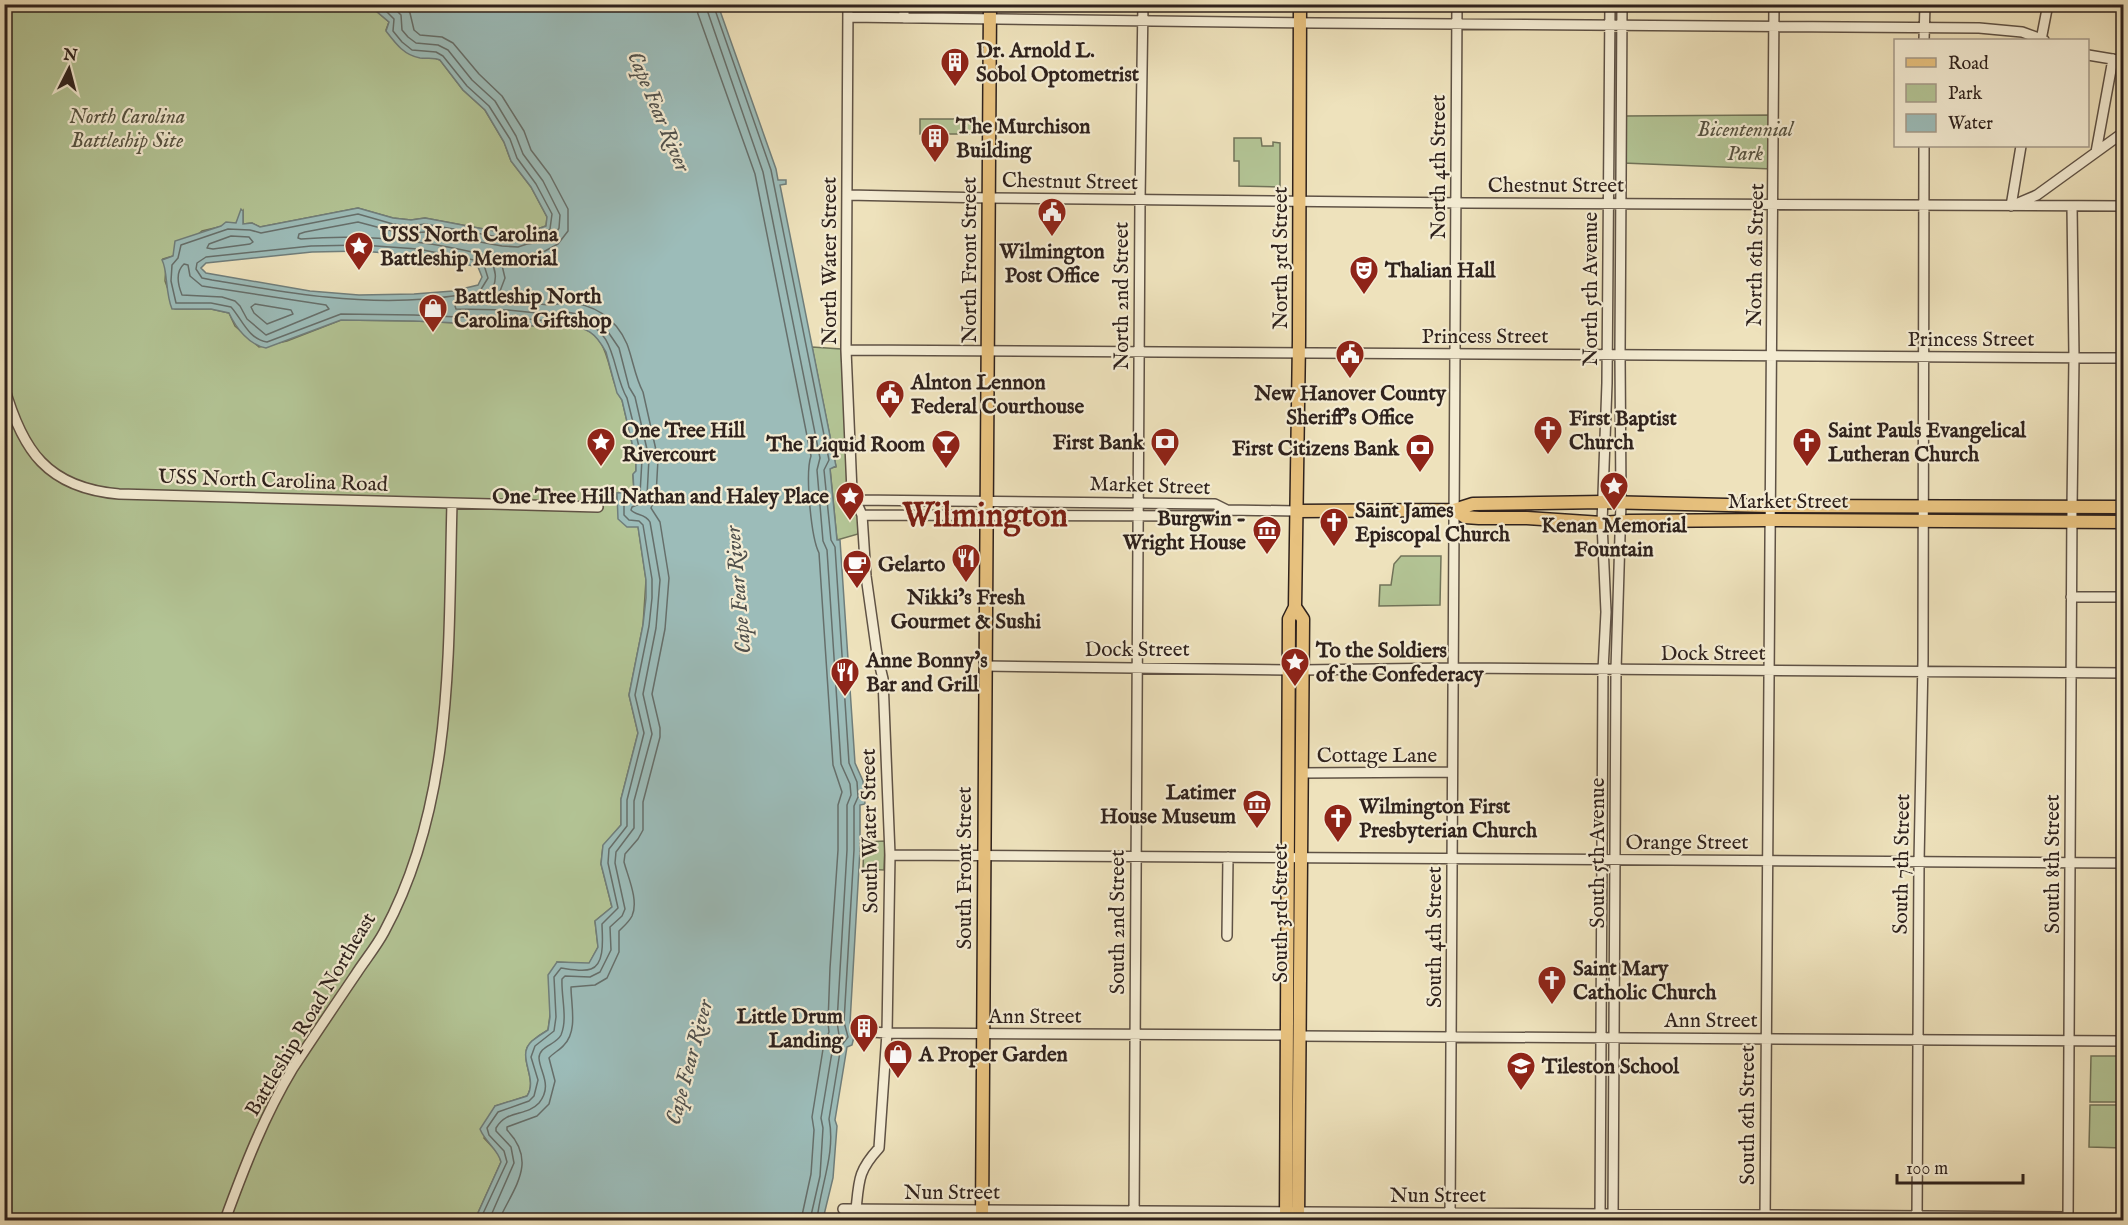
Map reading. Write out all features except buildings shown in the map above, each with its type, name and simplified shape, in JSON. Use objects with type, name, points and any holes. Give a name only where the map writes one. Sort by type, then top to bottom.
[{"type":"main road","name":"North Front Street","points":[[986,516],[990,4]]},
{"type":"main road","name":"North 3rd Street","points":[[1297,511],[1300,4]]},
{"type":"main road","name":"Market Street","points":[[1297,511],[1454,510],[1473,504],[1603,502],[1922,508],[2124,507]]},
{"type":"main road","name":"Market Street","points":[[1454,510],[1465,517],[1602,523],[1768,520],[2124,522]]},
{"type":"main road","name":"South 3rd Street","points":[[1292,1216],[1294,858],[1289,619],[1295,608],[1297,511]]},
{"type":"main road","name":"South Front Street","points":[[982,1215],[986,516]]},
{"type":"main road","name":"South 3rd Street","points":[[1294,858],[1301,773],[1303,619],[1295,608]]},
{"type":"street","name":"North Water Street","points":[[848,4],[846,350],[852,492],[862,515]]},
{"type":"street","points":[[904,4],[904,18]]},
{"type":"street","name":"North 2nd Street","points":[[1137,516],[1143,4]]},
{"type":"street","name":"North 4th Street","points":[[1454,510],[1457,4]]},
{"type":"street","name":"North 5th Avenue","points":[[1602,523],[1607,354],[1610,4]]},
{"type":"street","name":"North 5th Avenue","points":[[1621,522],[1622,4]]},
{"type":"street","name":"North 6th Street","points":[[1768,506],[1774,204],[1774,4]]},
{"type":"street","points":[[1924,39],[1925,4]]},
{"type":"street","points":[[2042,39],[2048,4]]},
{"type":"street","points":[[848,17],[2006,29],[2040,39]]},
{"type":"street","points":[[2089,55],[2124,61]]},
{"type":"street","points":[[2096,152],[2113,59]]},
{"type":"street","points":[[2011,206],[2037,195],[2124,132]]},
{"type":"street","name":"South 7th Street","points":[[1917,1218],[1924,147]]},
{"type":"street","points":[[2011,206],[2021,147]]},
{"type":"street","name":"Chestnut Street","points":[[847,195],[1456,203],[2124,206]]},
{"type":"street","name":"South 8th Street","points":[[2068,1219],[2074,357],[2072,206]]},
{"type":"street","name":"Princess Street","points":[[846,350],[2124,358]]},
{"type":"street","name":"USS North Carolina Road","points":[[4,386],[15,422],[36,458],[48,469],[68,481],[97,492],[598,507]]},
{"type":"street","name":"Market Street","points":[[855,500],[1138,502],[1215,504],[1227,510],[1297,511]]},
{"type":"street","name":"Battleship Road Northeast","points":[[225,1221],[245,1163],[269,1111],[292,1070],[384,933],[418,852],[433,795],[441,744],[452,503]]},
{"type":"street","name":"South 6th Street","points":[[1765,1218],[1768,506]]},
{"type":"street","name":"Market Street","points":[[862,515],[1216,516],[1227,510]]},
{"type":"street","name":"South 4th Street","points":[[1450,1217],[1454,510]]},
{"type":"street","name":"South Water Street","points":[[856,1210],[859,1177],[866,1162],[879,1148],[887,1033],[890,855],[883,679],[877,654],[866,576],[862,515]]},
{"type":"street","name":"South 2nd Street","points":[[1134,1216],[1137,516]]},
{"type":"street","name":"South 5th Avenue","points":[[1613,1217],[1616,670],[1621,522]]},
{"type":"street","name":"South 5th Avenue","points":[[1600,1217],[1603,670],[1606,612],[1602,523]]},
{"type":"street","points":[[2072,597],[2124,597]]},
{"type":"street","name":"Dock Street","points":[[985,666],[1289,669]]},
{"type":"street","name":"Dock Street","points":[[1302,669],[2124,673]]},
{"type":"street","name":"Cottage Lane","points":[[1301,773],[1452,772]]},
{"type":"street","name":"Orange Street","points":[[890,855],[2124,863]]},
{"type":"street","points":[[1227,936],[1228,857]]},
{"type":"street","name":"Ann Street","points":[[856,1030],[887,1033],[983,1034],[2124,1041]]},
{"type":"street","name":"Nun Street","points":[[843,1209],[982,1215],[2068,1219]]},
{"type":"green space","name":"North Carolina Battleship Site","points":[[5,5],[369,5],[389,22],[386,30],[423,58],[440,60],[463,90],[485,110],[504,142],[511,161],[531,187],[547,217],[546,226],[526,232],[505,233],[425,218],[411,220],[393,218],[358,208],[260,227],[252,223],[243,224],[243,211],[236,223],[202,231],[173,256],[163,259],[166,265],[165,281],[175,309],[211,309],[229,313],[235,326],[259,347],[287,341],[341,320],[507,323],[560,329],[569,326],[589,331],[603,347],[622,400],[636,460],[636,471],[633,475],[634,492],[617,493],[617,504],[638,526],[646,580],[643,625],[629,695],[638,733],[621,799],[621,825],[603,846],[601,864],[612,907],[595,921],[598,947],[589,964],[557,962],[548,1030],[527,1047],[526,1060],[530,1089],[527,1096],[495,1106],[484,1138],[499,1154],[501,1162],[477,1215],[470,1220],[5,1220]]},
{"type":"green space","name":"Bicentennial Park","points":[[1772,115],[1772,169],[1623,163],[1624,116]]},
{"type":"green space","points":[[920,119],[977,119],[977,134],[920,134]]},
{"type":"green space","points":[[1234,138],[1261,138],[1262,146],[1273,146],[1273,142],[1280,143],[1280,187],[1239,186],[1239,161],[1234,161]]},
{"type":"green space","points":[[812,347],[841,349],[849,494],[858,516],[858,534],[837,540],[830,468],[836,467]]},
{"type":"green space","points":[[1401,556],[1441,556],[1440,605],[1379,606],[1380,585],[1391,585],[1394,564]]},
{"type":"green space","points":[[885,841],[884,870],[863,869],[864,842]]},
{"type":"green space","points":[[2091,1056],[2123,1056],[2123,1102],[2090,1102]]},
{"type":"green space","points":[[2090,1105],[2123,1105],[2123,1148],[2089,1147]]},
{"type":"water","name":"Cape Fear River","points":[[369,5],[718,5],[778,180],[786,180],[786,184],[780,185],[836,466],[830,469],[837,540],[840,540],[855,763],[863,781],[865,804],[860,805],[860,850],[850,1023],[854,1037],[852,1045],[847,1047],[835,1120],[837,1126],[833,1178],[823,1219],[470,1220],[477,1215],[501,1162],[480,1129],[495,1106],[527,1096],[530,1082],[526,1060],[527,1047],[548,1030],[550,1017],[548,975],[557,962],[589,963],[598,947],[595,921],[612,907],[601,864],[603,845],[621,825],[621,799],[638,733],[629,695],[646,598],[646,580],[638,527],[627,527],[618,519],[617,493],[634,492],[633,474],[636,471],[636,460],[622,400],[617,393],[602,345],[594,335],[580,328],[565,325],[560,329],[507,323],[341,320],[266,348],[254,343],[244,335],[229,313],[211,309],[172,309],[162,260],[173,256],[175,241],[221,226],[226,222],[236,223],[241,209],[243,224],[252,223],[260,227],[358,208],[393,218],[411,220],[425,218],[505,233],[526,232],[546,226],[547,217],[531,187],[511,161],[504,142],[485,110],[463,90],[440,60],[414,57],[401,48],[386,31],[389,22]],"holes":[[[362,251],[406,255],[478,267],[482,277],[478,285],[453,291],[359,295],[310,291],[206,273],[201,268],[206,263],[312,252]]]},
{"type":"place","name":"Dr. Arnold L. Sobol Optometrist","points":[[955,88]]},
{"type":"place","name":"The Murchison Building","points":[[935,164]]},
{"type":"place","name":"Wilmington Post Office","points":[[1052,238]]},
{"type":"place","name":"USS North Carolina Battleship Memorial","points":[[359,272]]},
{"type":"place","name":"Thalian Hall","points":[[1364,296]]},
{"type":"place","name":"Battleship North Carolina Giftshop","points":[[433,334]]},
{"type":"place","name":"New Hanover County Sheriff's Office","points":[[1350,380]]},
{"type":"place","name":"Alnton Lennon Federal Courthouse","points":[[890,420]]},
{"type":"place","name":"First Baptist Church","points":[[1548,456]]},
{"type":"place","name":"One Tree Hill Rivercourt","points":[[601,468]]},
{"type":"place","name":"First Bank","points":[[1165,468]]},
{"type":"place","name":"Saint Pauls Evangelical Lutheran Church","points":[[1807,468]]},
{"type":"place","name":"The Liquid Room","points":[[946,470]]},
{"type":"place","name":"First Citizens Bank","points":[[1420,474]]},
{"type":"place","name":"Kenan Memorial Fountain","points":[[1614,512]]},
{"type":"place","name":"One Tree Hill Nathan and Haley Place","points":[[850,522]]},
{"type":"place","name":"Saint James Episcopal Church","points":[[1334,548]]},
{"type":"place","name":"Burgwin - Wright House","points":[[1267,556]]},
{"type":"place","name":"Nikki’s Fresh Gourmet & Sushi","points":[[966,584]]},
{"type":"place","name":"Gelarto","points":[[857,590]]},
{"type":"place","name":"To the Soldiers of the Confederacy","points":[[1295,688]]},
{"type":"place","name":"Anne Bonny's Bar and Grill","points":[[845,698]]},
{"type":"place","name":"Latimer House Museum","points":[[1257,830]]},
{"type":"place","name":"Wilmington First Presbyterian Church","points":[[1338,844]]},
{"type":"place","name":"Saint Mary Catholic Church","points":[[1552,1006]]},
{"type":"place","name":"Little Drum Landing","points":[[864,1054]]},
{"type":"place","name":"A Proper Garden","points":[[898,1080]]},
{"type":"place","name":"Tileston School","points":[[1521,1092]]},
{"type":"district","name":"Wilmington","points":[[985,514]]}]
